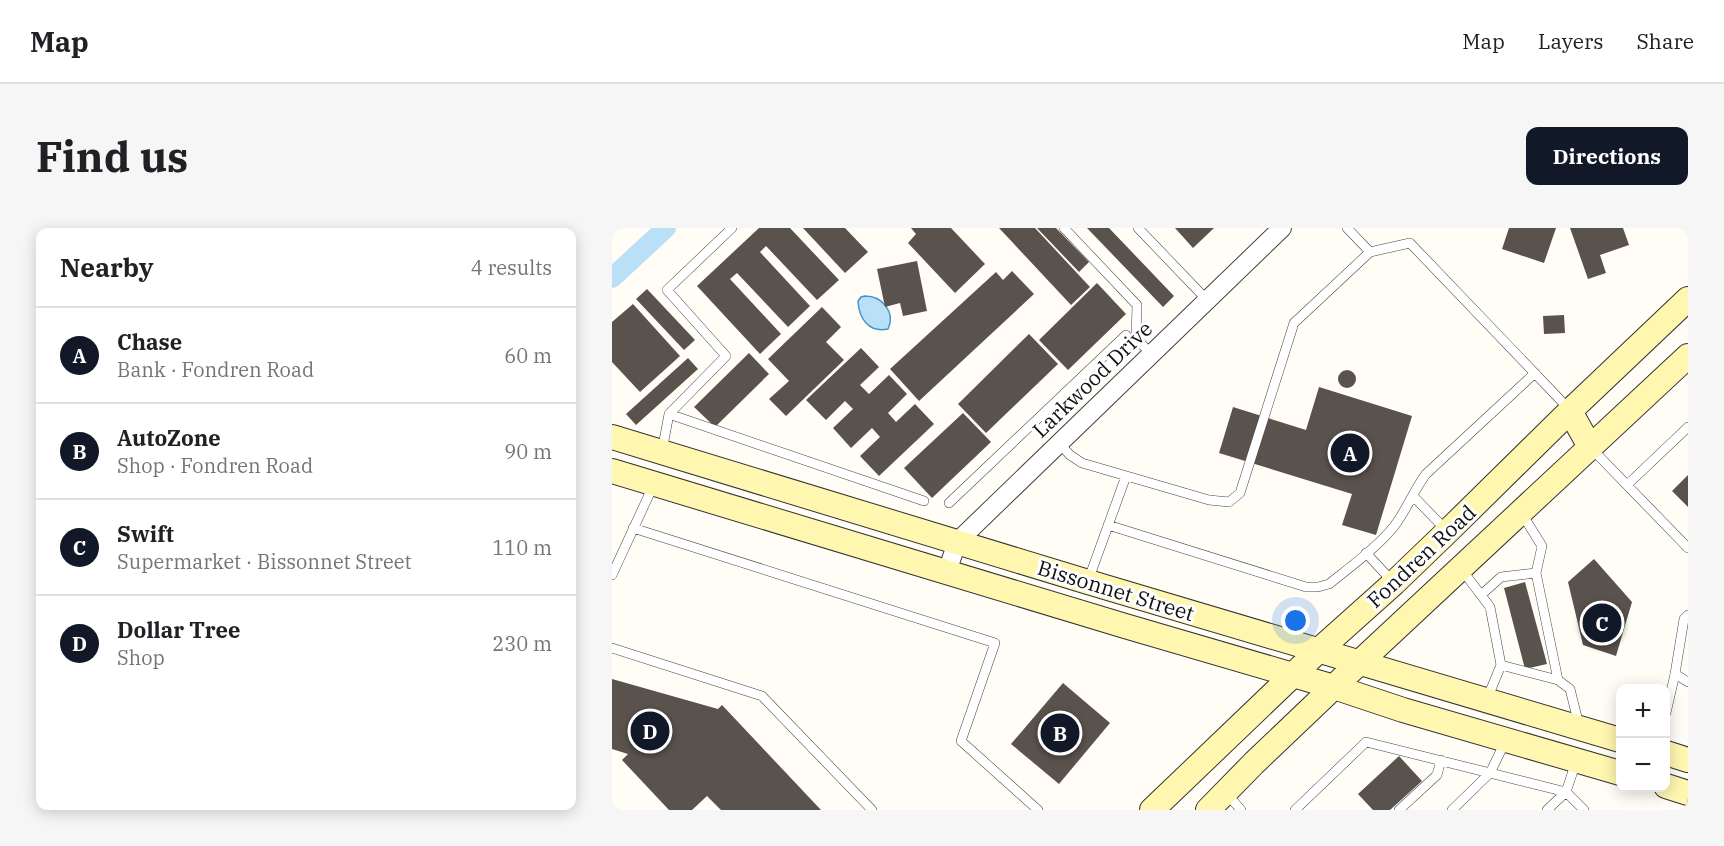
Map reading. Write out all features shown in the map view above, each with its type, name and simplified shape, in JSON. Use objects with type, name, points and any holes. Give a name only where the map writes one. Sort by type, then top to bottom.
[{"type":"main road","name":"Fondren Road","points":[[1152,810],[1318,651],[1394,584],[1688,299]]},
{"type":"main road","name":"Fondren Road","points":[[1208,810],[1360,662],[1688,356]]},
{"type":"main road","points":[[1570,411],[1590,447]]},
{"type":"main road","name":"Bissonnet Street","points":[[612,437],[1088,582],[1616,739]]},
{"type":"main road","points":[[654,484],[662,452]]},
{"type":"main road","name":"Bissonnet Street","points":[[612,471],[1334,687],[1403,710],[1616,772]]},
{"type":"main road","points":[[1670,755],[1688,760]]},
{"type":"main road","points":[[1670,788],[1688,793]]},
{"type":"street","name":"Larkwood Drive","points":[[947,572],[957,542],[1282,228]]},
{"type":"lane","points":[[662,452],[669,414],[726,356],[667,290],[732,228]]},
{"type":"lane","points":[[1064,228],[1137,305],[1136,338],[1151,354]]},
{"type":"lane","points":[[1138,228],[1207,300]]},
{"type":"lane","points":[[1347,228],[1370,252]]},
{"type":"lane","points":[[1058,442],[1070,455],[1082,463],[1209,500],[1229,502],[1240,493],[1294,323],[1370,252],[1410,243],[1570,411]]},
{"type":"lane","points":[[949,503],[1126,335]]},
{"type":"lane","points":[[1108,525],[1306,586],[1318,587],[1329,584],[1393,528],[1426,474],[1535,373]]},
{"type":"lane","points":[[669,414],[924,501]]},
{"type":"lane","points":[[1627,485],[1688,427]]},
{"type":"lane","points":[[1590,447],[1688,548]]},
{"type":"lane","points":[[1088,582],[1126,476]]},
{"type":"lane","points":[[612,575],[654,484]]},
{"type":"lane","points":[[1413,496],[1447,532]]},
{"type":"lane","points":[[1521,512],[1542,546],[1536,573],[1558,680]]},
{"type":"lane","points":[[633,528],[995,643],[961,741],[1038,810]]},
{"type":"lane","points":[[1366,553],[1394,584]]},
{"type":"lane","points":[[1461,568],[1490,607],[1501,665],[1487,700]]},
{"type":"lane","points":[[1481,595],[1501,577],[1536,573]]},
{"type":"lane","points":[[1670,694],[1684,619],[1688,615]]},
{"type":"lane","points":[[612,648],[762,696],[872,810]]},
{"type":"lane","points":[[1501,665],[1558,680],[1570,690],[1579,728]]},
{"type":"lane","points":[[1675,674],[1688,682]]},
{"type":"lane","points":[[1452,810],[1490,773],[1506,740]]},
{"type":"lane","points":[[1295,810],[1366,742],[1566,792],[1584,810]]},
{"type":"lane","points":[[1399,810],[1437,775],[1441,760]]},
{"type":"lane","points":[[1547,810],[1566,792],[1577,760]]},
{"type":"lane","points":[[1226,792],[1241,810]]},
{"type":"water","points":[[865,296],[877,299],[886,306],[890,317],[888,329],[870,327],[863,319],[858,301]]},
{"type":"building","points":[[759,228],[790,228],[839,280],[817,300],[766,246],[760,252],[810,306],[788,327],[737,273],[730,279],[781,334],[760,354],[697,286]]},
{"type":"building","points":[[803,228],[845,228],[868,252],[845,273]]},
{"type":"building","points":[[911,228],[951,228],[985,264],[955,293],[908,243],[916,234]]},
{"type":"building","points":[[999,228],[1035,228],[1090,287],[1071,305]]},
{"type":"building","points":[[1037,228],[1056,228],[1089,262],[1079,272]]},
{"type":"building","points":[[1087,228],[1109,228],[1174,296],[1163,307]]},
{"type":"building","points":[[1175,228],[1214,228],[1193,248]]},
{"type":"building","points":[[1509,228],[1556,228],[1544,263],[1502,249]]},
{"type":"building","points":[[1570,228],[1623,228],[1629,245],[1600,255],[1606,273],[1588,279]]},
{"type":"building","points":[[917,261],[927,311],[903,316],[900,303],[885,307],[877,269]]},
{"type":"building","points":[[1012,271],[1034,294],[919,401],[890,369],[996,272],[1003,280]]},
{"type":"building","points":[[1097,283],[1126,314],[1068,370],[1039,340]]},
{"type":"building","points":[[647,289],[695,340],[684,350],[636,299]]},
{"type":"building","points":[[633,304],[680,356],[640,392],[612,362],[612,322]]},
{"type":"building","points":[[822,307],[841,327],[826,342],[844,360],[786,416],[769,399],[789,381],[768,359]]},
{"type":"building","points":[[1564,315],[1565,333],[1544,334],[1543,316]]},
{"type":"building","points":[[1029,334],[1058,364],[986,433],[958,404]]},
{"type":"building","points":[[861,348],[879,367],[860,385],[869,394],[889,375],[907,394],[888,413],[896,422],[915,404],[934,424],[879,476],[860,456],[880,437],[872,428],[851,448],[833,428],[853,409],[845,401],[826,420],[806,400]]},
{"type":"building","points":[[749,353],[769,374],[715,427],[694,407]]},
{"type":"building","points":[[688,358],[698,369],[636,425],[626,414]]},
{"type":"building","points":[[1347,370],[1353,373],[1356,379],[1353,385],[1347,388],[1341,385],[1338,379],[1341,373]]},
{"type":"building","points":[[1319,387],[1412,416],[1376,535],[1342,525],[1352,494],[1219,453],[1233,407],[1306,430]]},
{"type":"building","points":[[963,413],[991,442],[932,498],[904,468]]},
{"type":"building","points":[[1688,475],[1688,507],[1672,491]]},
{"type":"building","points":[[1594,559],[1632,602],[1616,656],[1583,645],[1568,582]]},
{"type":"building","points":[[1525,582],[1547,664],[1525,669],[1504,588]]},
{"type":"building","points":[[612,679],[718,709],[722,705],[821,810],[721,810],[707,796],[692,810],[669,810],[622,760],[628,754],[612,749]]},
{"type":"building","points":[[1063,683],[1110,723],[1059,784],[1011,744]]},
{"type":"building","points":[[1399,756],[1422,781],[1390,810],[1373,810],[1358,794]]},
{"type":"waterway","points":[[612,278],[666,228]]},
{"type":"place","name":"Chase","points":[[1350,453]]},
{"type":"place","name":"Swift","points":[[1602,623]]},
{"type":"place","name":"Dollar Tree","points":[[650,731]]},
{"type":"place","name":"AutoZone","points":[[1060,733]]}]
